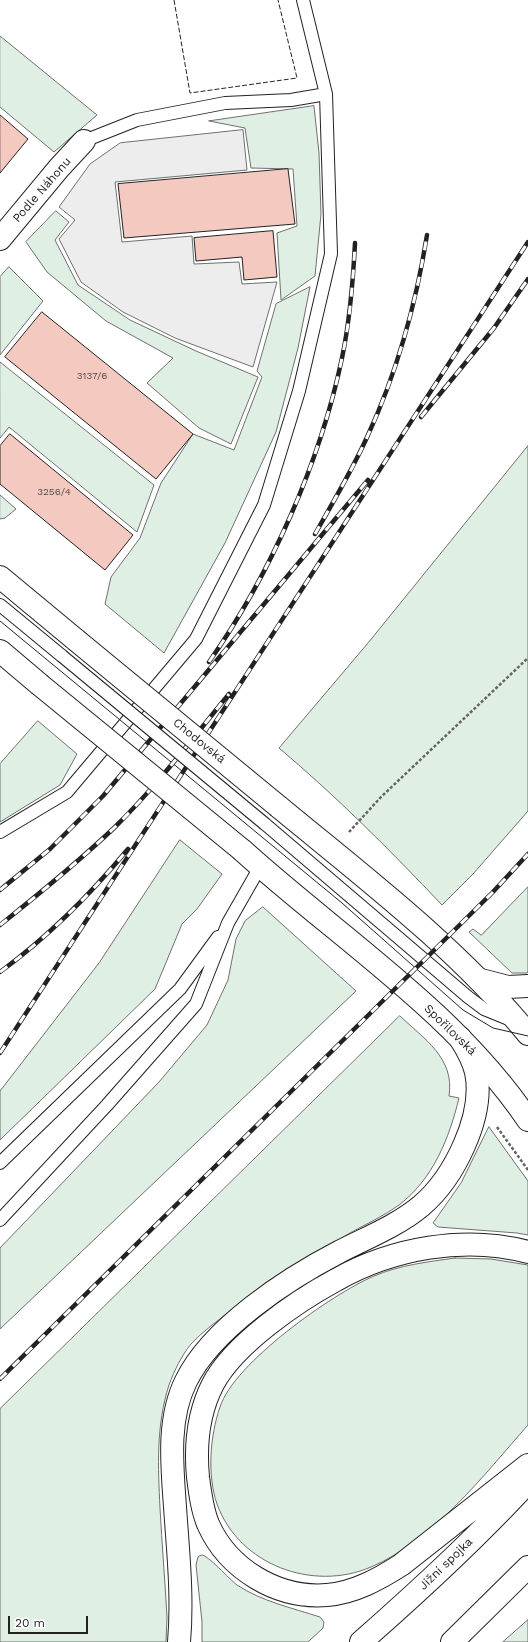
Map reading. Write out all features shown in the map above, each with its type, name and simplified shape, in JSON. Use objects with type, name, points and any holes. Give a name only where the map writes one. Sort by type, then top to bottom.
[{"type":"main road","name":"Podle Náhonu","points":[[0,239],[59,168],[84,141]]},
{"type":"main road","name":"Chodovská","points":[[0,577],[398,905],[481,980]]},
{"type":"main road","points":[[0,651],[242,850],[260,867]]},
{"type":"main road","name":"Spořilovská","points":[[260,867],[362,949],[430,1009],[488,1067],[528,1120]]},
{"type":"main road","points":[[481,980],[524,1026]]},
{"type":"main road","points":[[481,980],[508,987],[528,986]]},
{"type":"main road","points":[[180,1642],[180,1589],[172,1448],[176,1411],[185,1383],[202,1353],[220,1334],[241,1316],[308,1269],[393,1225],[420,1207],[432,1195],[452,1168],[461,1150],[470,1131],[477,1101],[478,1087],[476,1072],[470,1054],[460,1038]]},
{"type":"main road","points":[[528,1252],[504,1247],[480,1245],[423,1249],[397,1254],[364,1265],[307,1297],[260,1332],[225,1366],[214,1383],[206,1400],[198,1428],[197,1463],[200,1490],[208,1523],[226,1554],[250,1574],[267,1584],[285,1591],[313,1595],[328,1595],[342,1592],[364,1585],[384,1576],[401,1565],[528,1465]]},
{"type":"main road","name":"Jižní spojka","points":[[361,1642],[415,1594],[528,1482]]},
{"type":"main road","points":[[452,1642],[528,1567]]},
{"type":"lane","points":[[0,832],[67,792],[196,639],[264,505],[299,391],[332,254],[326,94],[303,0]]},
{"type":"lane","points":[[84,141],[137,120],[225,104],[291,100],[326,94]]},
{"type":"lane","points":[[0,605],[264,824],[468,997],[484,1009],[524,1026]]},
{"type":"lane","points":[[0,1163],[180,989],[228,923],[260,867]]},
{"type":"lane","points":[[0,1220],[107,1105],[196,1004],[228,923]]},
{"type":"path","points":[[348,834],[381,797],[528,658]]},
{"type":"path","points":[[496,1126],[528,1170]]},
{"type":"green space","points":[[0,36],[97,115],[54,152],[0,107]]},
{"type":"green space","points":[[314,106],[319,153],[321,214],[315,276],[281,300],[277,233],[297,226],[293,169],[251,168],[245,128],[209,121]]},
{"type":"green space","points":[[56,211],[69,222],[55,240],[78,285],[130,320],[196,351],[258,377],[231,444],[199,428],[147,383],[173,358],[106,321],[47,272],[26,242]]},
{"type":"green space","points":[[9,267],[43,301],[0,355],[0,277]]},
{"type":"green space","points":[[310,287],[298,348],[276,432],[225,543],[164,653],[105,604],[111,577],[140,538],[161,483],[193,434],[234,450],[262,377],[257,371],[276,304]]},
{"type":"green space","points":[[0,362],[154,485],[137,532],[9,427],[0,438]]},
{"type":"green space","points":[[528,446],[528,811],[473,874],[442,905],[363,824],[322,785],[279,748],[368,643]]},
{"type":"green space","points":[[0,495],[16,509],[5,518],[0,519]]},
{"type":"green space","points":[[38,721],[77,754],[60,785],[0,822],[0,764]]},
{"type":"green space","points":[[180,840],[222,874],[197,909],[182,924],[155,989],[0,1140],[0,1091],[99,963]]},
{"type":"green space","points":[[528,887],[528,971],[527,973],[512,973],[469,932],[473,929],[481,935]]},
{"type":"green space","points":[[263,907],[356,991],[0,1329],[0,1248],[159,1082],[207,1025],[228,980],[236,939],[245,921]]},
{"type":"green space","points":[[400,1016],[436,1050],[447,1071],[450,1083],[449,1096],[459,1098],[445,1143],[430,1171],[411,1195],[399,1205],[288,1270],[258,1290],[209,1327],[191,1344],[178,1363],[173,1374],[162,1415],[159,1446],[160,1508],[167,1617],[166,1642],[0,1642],[0,1409]]},
{"type":"green space","points":[[489,1127],[528,1181],[528,1235],[438,1227],[433,1223],[461,1183]]},
{"type":"green space","points":[[455,1258],[491,1259],[528,1265],[528,1425],[475,1485],[436,1524],[416,1541],[371,1567],[349,1574],[326,1576],[303,1574],[280,1568],[260,1557],[242,1543],[228,1525],[217,1504],[214,1493],[211,1468],[212,1443],[220,1407],[229,1389],[244,1370],[286,1332],[334,1298],[356,1285],[374,1276],[394,1269],[414,1264]]},
{"type":"green space","points":[[202,1555],[209,1559],[237,1585],[246,1591],[277,1604],[320,1617],[324,1622],[323,1628],[308,1642],[202,1642],[202,1622],[196,1565],[198,1557]]},
{"type":"green space","points":[[528,1620],[528,1642],[503,1642]]},
{"type":"shaded area","points":[[243,130],[247,170],[115,182],[122,242],[192,236],[194,264],[239,262],[242,284],[277,282],[253,367],[175,338],[123,312],[81,282],[59,239],[75,220],[59,207],[90,164],[120,143]]},
{"type":"building","points":[[0,115],[28,139],[0,173]]},
{"type":"building","points":[[288,169],[295,224],[124,238],[118,184]]},
{"type":"building","points":[[273,231],[277,277],[244,280],[242,257],[196,261],[194,238]]},
{"type":"building","points":[[42,312],[193,434],[156,479],[5,357]]},
{"type":"building","points":[[10,434],[133,535],[105,570],[0,484],[0,446]]},
{"type":"tram line","points":[[0,621],[342,903],[463,1010],[493,1028],[528,1036]]},
{"type":"railway","points":[[315,534],[356,460],[388,387],[397,362],[411,312],[427,235]]},
{"type":"railway","points":[[0,1053],[528,242]]},
{"type":"railway","points":[[209,662],[252,593],[272,555],[290,517],[321,438],[345,344],[351,301],[355,243]]},
{"type":"railway","points":[[421,417],[494,328],[528,279]]},
{"type":"railway","points":[[0,890],[50,849],[103,796],[368,480]]},
{"type":"railway","points":[[0,925],[58,878],[114,828],[159,779],[229,694]]},
{"type":"railway","points":[[0,972],[35,944],[84,899],[128,849]]},
{"type":"railway","points":[[0,1379],[492,893],[528,854]]},
{"type":"fence","points":[[174,0],[190,93],[297,78],[278,0]]}]
